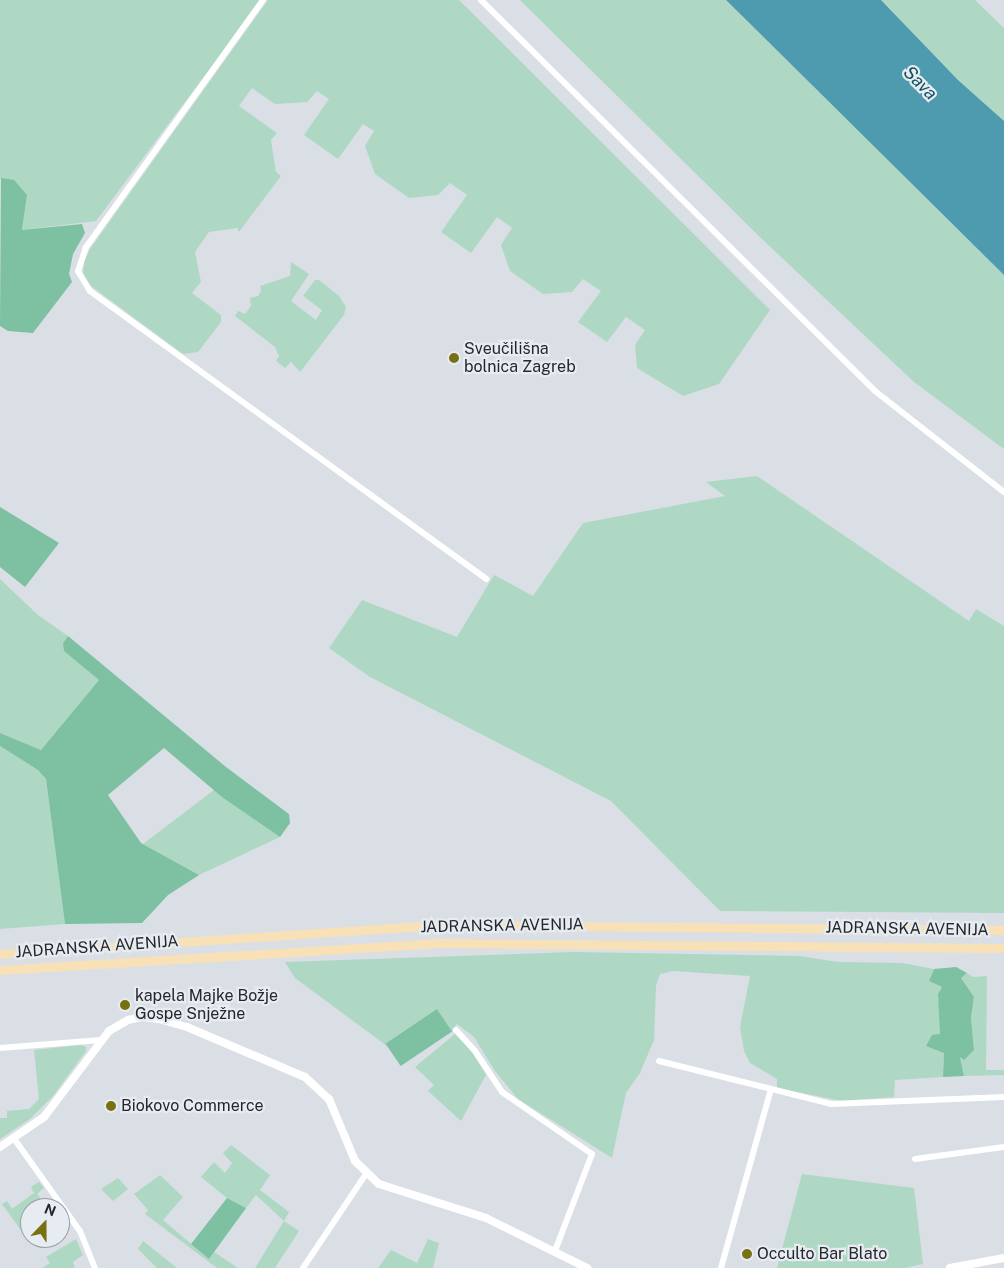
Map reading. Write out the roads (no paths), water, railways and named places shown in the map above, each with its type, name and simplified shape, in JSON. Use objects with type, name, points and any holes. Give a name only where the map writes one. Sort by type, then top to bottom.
[{"type":"main road","name":"JADRANSKA AVENIJA","points":[[0,954],[441,926],[1004,930]]},
{"type":"main road","name":"JADRANSKA AVENIJA","points":[[0,970],[446,943],[1004,948]]},
{"type":"street","points":[[263,0],[86,247],[78,271],[90,291],[486,579]]},
{"type":"street","points":[[481,0],[875,391],[1004,492]]},
{"type":"street","points":[[0,1147],[15,1140],[58,1102],[109,1031],[128,1020],[142,1017],[159,1019],[293,1070],[316,1086],[329,1099],[350,1152],[366,1174],[395,1190],[486,1218],[587,1268]]},
{"type":"street","points":[[456,1030],[475,1051],[502,1092],[592,1154],[555,1251]]},
{"type":"street","points":[[0,1048],[101,1040]]},
{"type":"street","points":[[659,1060],[831,1104],[903,1099],[1004,1097]]},
{"type":"street","points":[[721,1268],[771,1089]]},
{"type":"street","points":[[15,1140],[80,1232],[95,1268]]},
{"type":"street","points":[[915,1159],[1004,1147]]},
{"type":"street","points":[[303,1268],[366,1174]]},
{"type":"street","points":[[950,1268],[1004,1258]]},
{"type":"water","name":"Sava","points":[[726,0],[881,0],[958,80],[1004,121],[1004,275]]},
{"type":"place","name":"Sveučilišna bolnica Zagreb","points":[[454,358]]},
{"type":"place","name":"kapela Majke Božje Gospe Snježne","points":[[125,1005]]},
{"type":"place","name":"Biokovo Commerce","points":[[111,1106]]},
{"type":"place","name":"Occulto Bar Blato","points":[[747,1254]]}]
